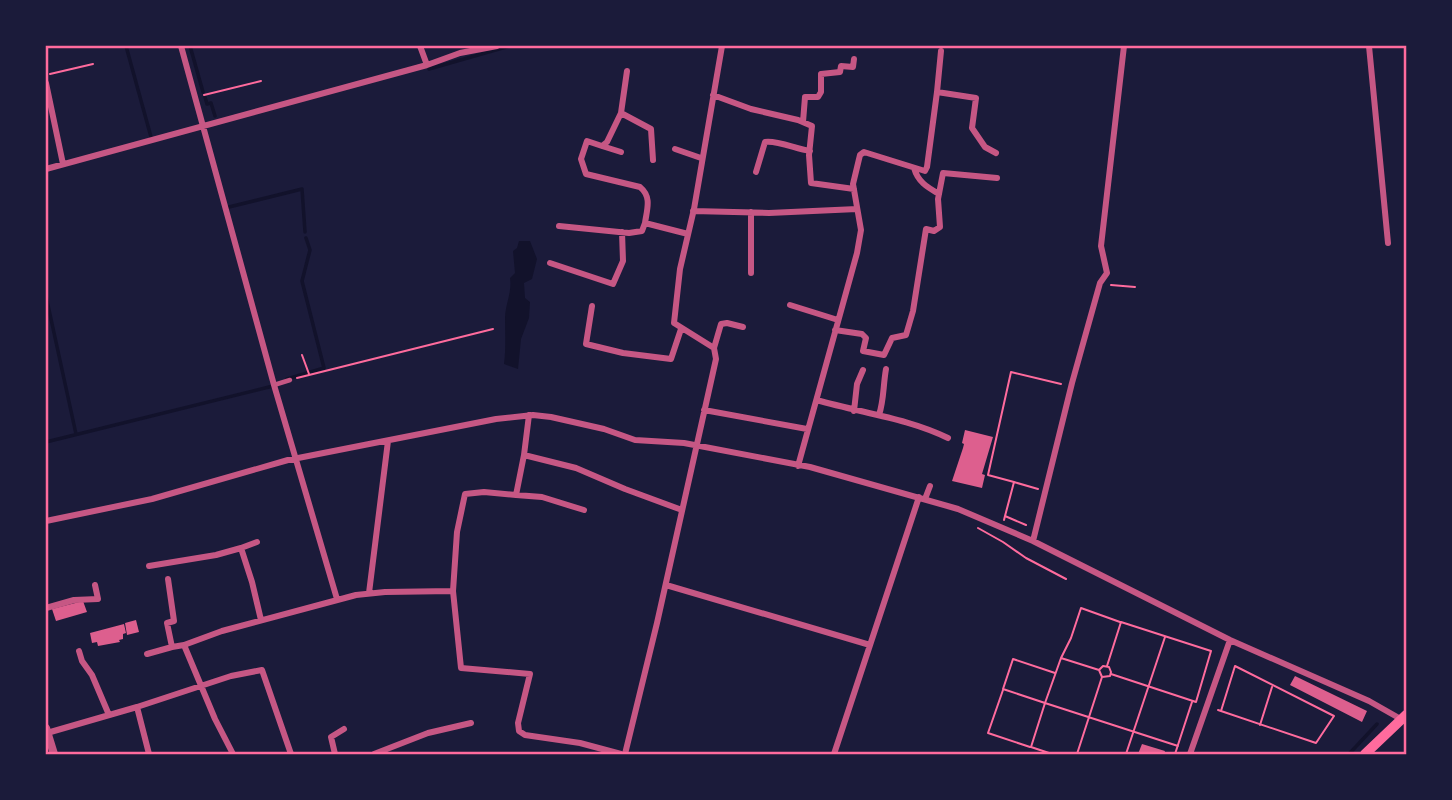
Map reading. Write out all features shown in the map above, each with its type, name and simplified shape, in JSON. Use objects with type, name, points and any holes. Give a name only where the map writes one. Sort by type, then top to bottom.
[{"type":"main road","points":[[1365,754],[1405,719]]},
{"type":"street","points":[[181,46],[274,385],[337,599]]},
{"type":"street","points":[[420,46],[427,65]]},
{"type":"street","points":[[46,169],[427,65],[460,53],[498,46]]},
{"type":"street","points":[[714,348],[674,323],[680,269],[722,46]]},
{"type":"street","points":[[1033,541],[1072,383],[1100,283],[1107,273],[1101,246],[1124,46]]},
{"type":"street","points":[[1369,46],[1388,243]]},
{"type":"street","points":[[798,466],[859,241],[861,230],[854,188],[860,155],[864,152],[925,171],[941,51]]},
{"type":"street","points":[[803,122],[805,97],[818,97],[821,92],[821,74],[840,72],[841,66],[853,67],[854,59]]},
{"type":"street","points":[[602,146],[607,142],[621,113],[627,71]]},
{"type":"street","points":[[46,83],[63,164]]},
{"type":"street","points":[[937,92],[976,98],[972,128],[985,147],[996,153]]},
{"type":"street","points":[[713,95],[812,127],[811,183],[854,188]]},
{"type":"street","points":[[621,113],[652,129],[653,160]]},
{"type":"street","points":[[559,226],[622,232],[642,231],[648,198],[645,192],[640,187],[586,174],[581,159],[587,141],[621,152]]},
{"type":"street","points":[[756,172],[765,142],[810,151]]},
{"type":"street","points":[[675,149],[701,158]]},
{"type":"street","points":[[915,168],[916,176],[925,186],[939,194]]},
{"type":"street","points":[[835,330],[862,334],[866,338],[863,351],[884,355],[892,338],[906,335],[906,322],[926,229],[934,231],[940,228],[939,194],[943,173],[997,178]]},
{"type":"street","points":[[693,211],[857,209]]},
{"type":"street","points":[[751,212],[751,273]]},
{"type":"street","points":[[645,223],[688,234]]},
{"type":"street","points":[[550,263],[613,284],[623,261],[622,232]]},
{"type":"street","points":[[790,305],[838,320]]},
{"type":"street","points":[[592,306],[586,344],[623,353],[671,359],[681,329]]},
{"type":"street","points":[[584,510],[542,497],[484,492],[465,494],[457,532],[453,591],[461,668],[530,674],[518,723],[519,732],[623,754],[666,585],[716,359],[714,348],[721,324],[743,327]]},
{"type":"street","points":[[879,415],[885,400],[883,392],[886,369]]},
{"type":"street","points":[[854,411],[857,384],[863,370]]},
{"type":"street","points":[[274,385],[290,380]]},
{"type":"street","points":[[817,400],[904,421],[948,438]]},
{"type":"street","points":[[704,411],[807,429]]},
{"type":"street","points":[[46,522],[152,499],[297,459],[496,419],[529,415],[571,420],[635,440],[696,445],[798,466],[958,509],[1033,541],[1230,640],[1405,719]]},
{"type":"street","points":[[516,495],[529,415]]},
{"type":"street","points":[[369,593],[388,441]]},
{"type":"street","points":[[524,455],[576,468],[682,510]]},
{"type":"street","points":[[834,754],[922,498],[930,486]]},
{"type":"street","points":[[149,566],[216,555],[257,542]]},
{"type":"street","points":[[241,548],[261,620]]},
{"type":"street","points":[[168,579],[174,621],[167,623],[172,647]]},
{"type":"street","points":[[46,608],[74,600],[98,599],[95,584]]},
{"type":"street","points":[[666,585],[870,645]]},
{"type":"street","points":[[147,654],[337,599],[369,593],[453,591]]},
{"type":"street","points":[[1190,754],[1230,640]]},
{"type":"street","points":[[184,645],[233,754]]},
{"type":"street","points":[[79,651],[109,715]]},
{"type":"street","points":[[54,754],[46,731],[137,708],[201,686],[262,670],[291,754]]},
{"type":"street","points":[[137,708],[149,754]]},
{"type":"street","points":[[374,754],[428,733],[471,723]]},
{"type":"street","points":[[335,754],[331,737],[344,729]]},
{"type":"path","points":[[46,75],[93,64]]},
{"type":"path","points":[[195,97],[261,81]]},
{"type":"path","points":[[1100,283],[1135,287]]},
{"type":"path","points":[[290,380],[493,329]]},
{"type":"path","points":[[302,355],[309,374]]},
{"type":"path","points":[[1041,483],[1038,491],[988,475],[1011,372],[1066,385]]},
{"type":"path","points":[[1002,527],[1014,482]]},
{"type":"path","points":[[1005,516],[1028,525]]},
{"type":"path","points":[[974,525],[1026,558],[1066,579]]},
{"type":"path","points":[[1031,747],[1055,673],[1081,608],[1211,651],[1196,702],[1111,674]]},
{"type":"path","points":[[1107,666],[1121,622]]},
{"type":"path","points":[[1126,754],[1165,636]]},
{"type":"path","points":[[1061,658],[1099,670],[1102,677],[1077,754]]},
{"type":"path","points":[[1052,754],[988,733],[1013,659],[1055,673]]},
{"type":"path","points":[[1099,670],[1107,666]]},
{"type":"path","points":[[1107,666],[1111,668],[1111,674]]},
{"type":"path","points":[[1207,706],[1260,725],[1315,743],[1335,716],[1235,666],[1221,711]]},
{"type":"path","points":[[1102,677],[1106,678],[1111,674]]},
{"type":"path","points":[[1260,725],[1273,686]]},
{"type":"path","points":[[1003,689],[1178,746]]},
{"type":"path","points":[[1175,754],[1192,701]]},
{"type":"shaded area","points":[[519,241],[530,241],[537,259],[532,279],[524,283],[525,298],[530,302],[529,318],[521,339],[518,369],[504,364],[510,278],[515,273],[513,251]]},
{"type":"building","points":[[965,430],[993,437],[982,474],[985,475],[982,488],[952,481],[963,448]]},
{"type":"building","points":[[83,601],[87,612],[56,621],[52,609]]},
{"type":"building","points":[[136,620],[139,632],[127,635],[125,623]]},
{"type":"building","points":[[124,624],[126,633],[120,642],[98,646],[97,642],[92,643],[90,633]]},
{"type":"building","points":[[1295,676],[1367,711],[1362,722],[1290,685]]},
{"type":"building","points":[[1142,744],[1165,751],[1164,754],[1138,754]]},
{"type":"waterway","points":[[126,46],[151,137]]},
{"type":"waterway","points":[[190,46],[203,92]]},
{"type":"waterway","points":[[429,69],[510,46]]},
{"type":"waterway","points":[[205,97],[207,104],[211,103],[215,116]]},
{"type":"waterway","points":[[229,207],[302,189],[305,232]]},
{"type":"waterway","points":[[287,379],[324,368],[302,281],[310,250],[306,238]]},
{"type":"waterway","points":[[46,296],[76,434]]},
{"type":"waterway","points":[[46,442],[273,386]]},
{"type":"waterway","points":[[1349,754],[1377,724]]}]
